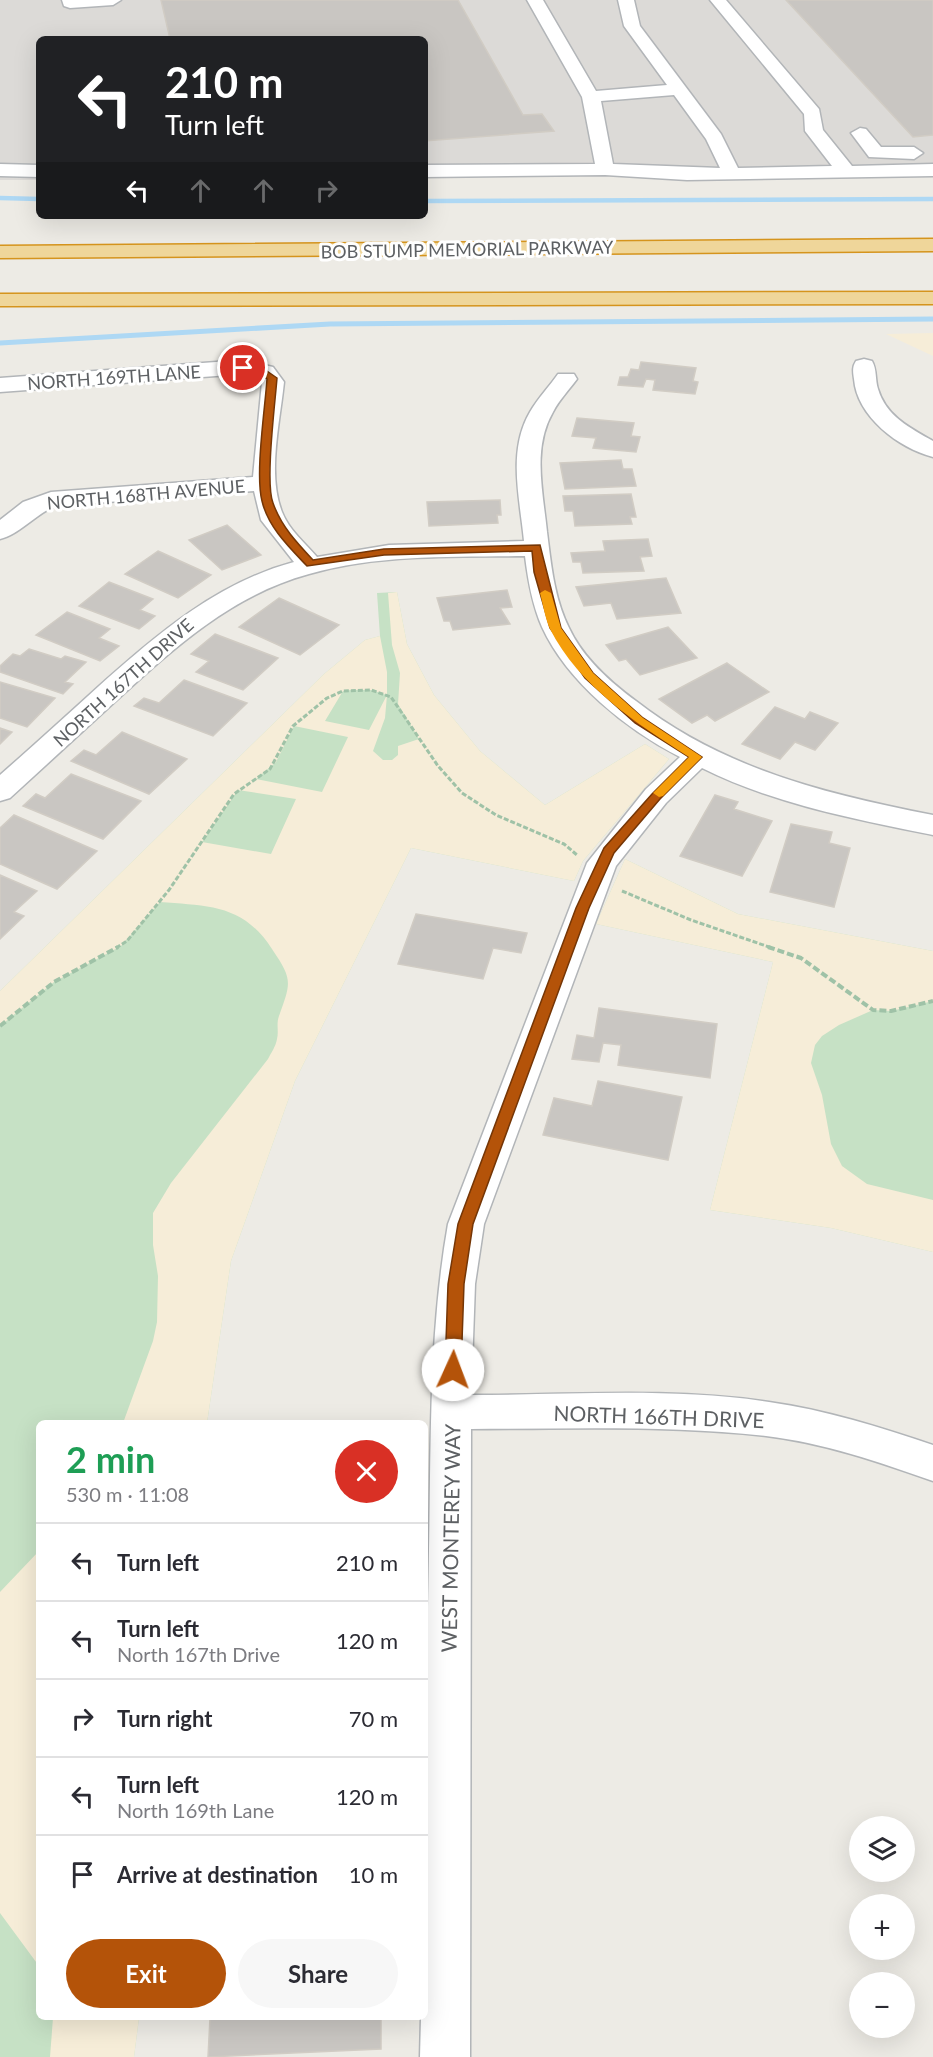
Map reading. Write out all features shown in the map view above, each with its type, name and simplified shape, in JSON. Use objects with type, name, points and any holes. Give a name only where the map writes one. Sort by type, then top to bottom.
[{"type":"highway","points":[[0,234],[240,240],[498,241],[634,247]]},
{"type":"highway","name":"BOB STUMP MEMORIAL PARKWAY","points":[[0,252],[933,245]]},
{"type":"highway","points":[[0,300],[933,298]]},
{"type":"highway","points":[[0,315],[327,308],[444,300]]},
{"type":"street","points":[[69,0],[70,3],[113,0]]},
{"type":"street","points":[[535,0],[591,97],[605,169]]},
{"type":"street","points":[[626,0],[632,26],[715,138],[731,172]]},
{"type":"street","points":[[718,0],[813,113],[814,131],[846,171]]},
{"type":"street","points":[[591,97],[679,89]]},
{"type":"street","points":[[860,133],[876,153],[933,153]]},
{"type":"street","points":[[580,150],[600,150]]},
{"type":"street","points":[[910,153],[926,170]]},
{"type":"street","points":[[428,171],[605,169],[687,174],[926,170]]},
{"type":"street","points":[[0,170],[36,171]]},
{"type":"street","points":[[864,366],[864,386],[871,405],[883,420],[933,450]]},
{"type":"street","name":"NORTH 169TH LANE","points":[[0,385],[243,368],[263,371],[272,378],[273,382],[265,483]]},
{"type":"street","points":[[566,379],[540,414],[530,437],[528,462],[540,572],[555,628],[589,675],[639,720],[697,757],[762,784],[825,803],[933,825]]},
{"type":"street","points":[[265,483],[267,502],[276,524],[310,564]]},
{"type":"street","name":"NORTH 168TH AVENUE","points":[[0,532],[32,507],[51,499],[265,483]]},
{"type":"street","name":"NORTH 167TH DRIVE","points":[[0,791],[197,615],[248,587],[310,564],[384,552],[537,548]]},
{"type":"street","name":"WEST MONTEREY WAY","points":[[445,2057],[452,1412],[456,1284],[466,1224],[596,876],[609,851],[635,820],[697,757]]},
{"type":"street","name":"NORTH 166TH DRIVE","points":[[452,1412],[673,1412],[768,1419],[854,1436],[933,1463]]},
{"type":"path","points":[[0,1026],[54,982],[113,951],[128,940],[169,890],[234,794],[270,769],[293,726],[302,717],[318,704],[343,691],[371,690],[391,697],[438,766],[462,793],[496,815],[564,844],[596,876],[611,887],[691,920],[801,958],[873,1010],[891,1011],[933,1001]]},
{"type":"shaded area","points":[[0,0],[933,0],[933,174],[428,177],[428,36],[36,36],[36,180],[0,180]]},
{"type":"green space","points":[[397,592],[407,644],[434,695],[480,751],[545,805],[645,744],[669,759],[583,861],[574,881],[411,848],[295,1081],[231,1261],[207,1420],[36,1420],[36,2020],[139,2020],[134,2057],[0,2057],[0,991],[324,674],[365,640],[380,636],[377,593]]},
{"type":"green space","points":[[625,859],[738,914],[933,951],[933,1252],[831,1228],[710,1210],[773,962],[596,924]]},
{"type":"sand","points":[[933,333],[933,356],[886,334]]},
{"type":"sand","points":[[397,592],[407,644],[434,695],[480,751],[545,805],[645,744],[669,759],[583,861],[574,881],[411,848],[295,1081],[231,1261],[207,1420],[124,1420],[153,1341],[157,1322],[158,1276],[153,1245],[153,1213],[171,1183],[275,1047],[278,1036],[278,1019],[288,988],[287,975],[279,959],[261,934],[236,915],[209,907],[160,902],[121,946],[54,982],[0,1026],[0,991],[324,674],[365,640],[380,636],[387,672],[387,695],[385,718],[373,751],[383,760],[392,760],[398,755],[398,746],[419,739],[398,704],[400,673],[392,645],[388,593]],"holes":[[[371,690],[387,695],[369,730],[325,721],[343,691]],[[294,726],[348,737],[322,792],[256,779],[276,762]],[[238,790],[296,799],[271,854],[202,842]]]},
{"type":"sand","points":[[625,859],[738,914],[933,951],[933,1001],[891,1011],[873,1010],[839,1025],[822,1036],[815,1045],[811,1063],[822,1095],[831,1144],[842,1166],[867,1184],[933,1200],[933,1252],[831,1228],[710,1210],[773,962],[596,924]]},
{"type":"sand","points":[[36,1554],[36,1962],[0,1913],[0,1592]]},
{"type":"sand","points":[[53,2020],[139,2020],[134,2057],[50,2057]]},
{"type":"building","points":[[161,0],[458,0],[523,115],[542,114],[554,131],[428,141],[428,36],[169,36]]},
{"type":"building","points":[[786,0],[933,0],[933,135],[913,137]]},
{"type":"building","points":[[641,362],[696,368],[693,381],[698,382],[695,394],[653,390],[655,380],[646,379],[643,387],[618,385],[620,377],[628,377],[631,369],[639,370]]},
{"type":"building","points":[[577,418],[634,423],[631,436],[640,437],[636,452],[593,448],[596,438],[572,436]]},
{"type":"building","points":[[621,460],[623,469],[632,469],[636,486],[565,489],[560,463]]},
{"type":"building","points":[[631,494],[636,517],[630,517],[632,524],[575,526],[573,511],[565,511],[563,496]]},
{"type":"building","points":[[500,500],[501,515],[497,515],[498,523],[429,526],[427,502]]},
{"type":"building","points":[[227,525],[261,555],[222,570],[189,540]]},
{"type":"building","points":[[648,539],[652,556],[640,557],[644,571],[583,573],[581,562],[573,562],[571,553],[605,551],[603,541]]},
{"type":"building","points":[[158,551],[211,575],[178,598],[125,574]]},
{"type":"building","points":[[666,578],[681,613],[617,619],[611,603],[584,606],[576,587]]},
{"type":"building","points":[[109,582],[153,599],[140,610],[155,616],[139,629],[79,606]]},
{"type":"building","points":[[507,590],[512,607],[500,608],[510,624],[453,630],[450,621],[444,621],[437,598]]},
{"type":"building","points":[[279,598],[339,625],[300,655],[239,627]]},
{"type":"building","points":[[67,612],[110,629],[99,638],[119,646],[100,661],[36,635]]},
{"type":"building","points":[[668,627],[697,658],[640,675],[626,659],[619,661],[606,645]]},
{"type":"building","points":[[215,634],[278,658],[243,690],[196,672],[209,661],[191,654]]},
{"type":"building","points":[[29,649],[61,659],[65,656],[86,662],[65,682],[73,684],[63,694],[0,672],[0,666],[13,654],[20,656]]},
{"type":"building","points":[[727,663],[769,692],[715,721],[707,715],[692,723],[659,699]]},
{"type":"building","points":[[184,680],[247,703],[213,736],[134,706],[144,698],[159,703]]},
{"type":"building","points":[[0,682],[55,698],[27,727],[0,718]]},
{"type":"building","points":[[775,707],[805,719],[810,712],[838,723],[815,750],[795,742],[780,759],[742,744]]},
{"type":"building","points":[[0,728],[12,732],[0,744]]},
{"type":"building","points":[[122,732],[187,759],[149,794],[71,761],[84,750],[96,755]]},
{"type":"building","points":[[71,774],[141,801],[103,839],[23,806],[36,794],[45,798]]},
{"type":"building","points":[[715,795],[738,802],[734,809],[772,821],[742,876],[680,856]]},
{"type":"building","points":[[14,815],[97,851],[57,889],[0,864],[0,828]]},
{"type":"building","points":[[791,824],[832,832],[829,843],[850,848],[834,907],[770,892]]},
{"type":"building","points":[[0,875],[37,891],[14,912],[24,916],[0,939]]},
{"type":"building","points":[[416,914],[527,933],[521,953],[493,948],[483,979],[398,964]]},
{"type":"building","points":[[599,1008],[717,1024],[710,1078],[618,1065],[621,1045],[603,1043],[599,1062],[572,1059],[577,1035],[594,1038]]},
{"type":"building","points":[[598,1081],[682,1097],[668,1160],[543,1135],[554,1098],[592,1106]]},
{"type":"building","points":[[210,2020],[381,2020],[381,2049],[208,2057]]},
{"type":"waterway","points":[[0,198],[36,199]]},
{"type":"waterway","points":[[428,201],[933,199]]},
{"type":"waterway","points":[[0,343],[330,324],[933,319]]},
{"type":"slow traffic","points":[[545,593],[555,628],[589,675],[639,720],[697,757],[659,793]]},
{"type":"route","points":[[243,368],[258,369],[272,378],[265,493],[276,524],[310,564],[360,554],[384,552],[537,548],[540,572],[555,628],[589,675],[639,720],[697,757],[656,796],[609,851],[583,908],[466,1224],[456,1284],[453,1370]]}]
